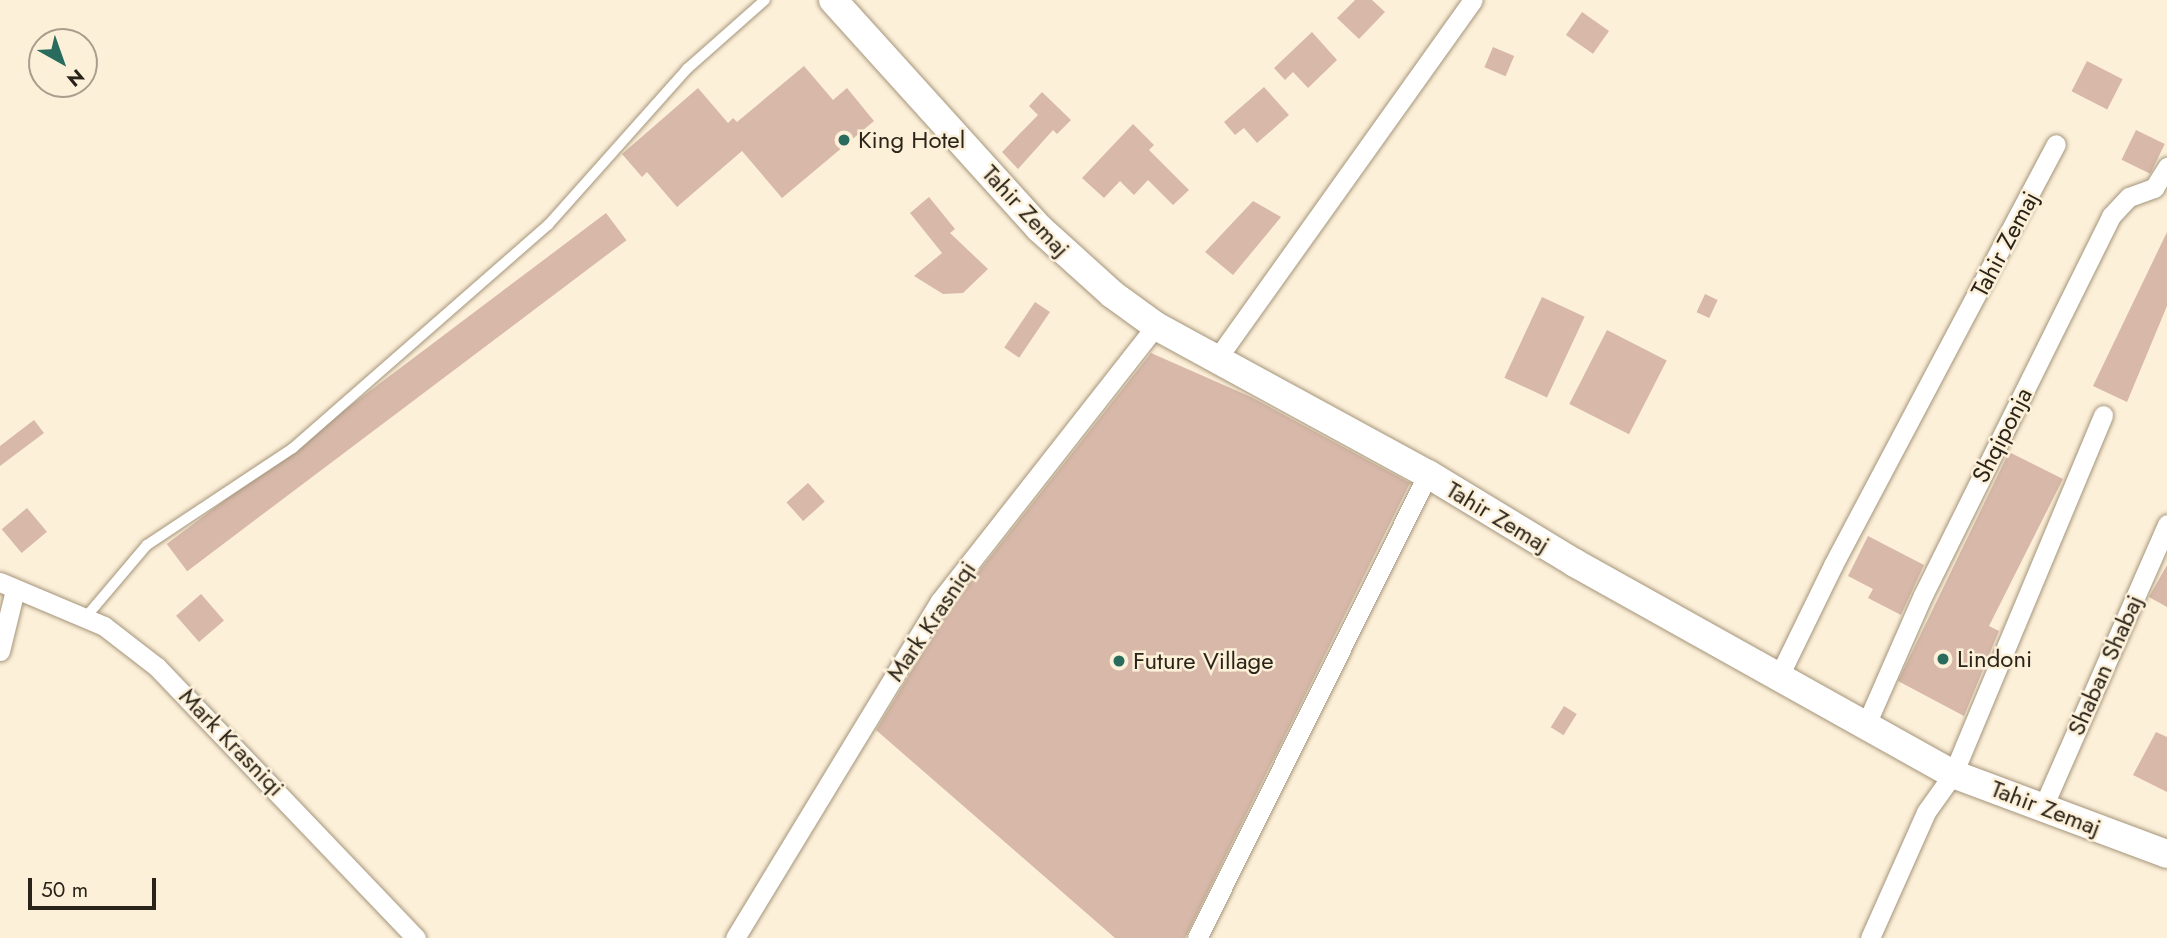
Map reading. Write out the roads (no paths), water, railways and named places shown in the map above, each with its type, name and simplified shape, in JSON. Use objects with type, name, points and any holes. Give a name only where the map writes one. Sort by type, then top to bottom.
[{"type":"main road","name":"Tahir Zemaj","points":[[833,0],[1039,228],[1112,294],[1156,326],[1428,474],[1778,678],[1953,774],[2167,854]]},
{"type":"street","points":[[1216,360],[1474,0]]},
{"type":"street","name":"Tahir Zemaj","points":[[1778,678],[1833,565],[2056,144]]},
{"type":"street","name":"Shqiponja","points":[[1865,727],[1923,595],[2111,216],[2129,197],[2154,188],[2167,167]]},
{"type":"street","name":"Mark Krasniqi","points":[[735,938],[940,601],[1156,326]]},
{"type":"street","points":[[1870,938],[1926,812],[1953,774],[2103,415]]},
{"type":"street","points":[[1197,938],[1428,474]]},
{"type":"street","name":"Shaban Shabaj","points":[[2043,807],[2167,524]]},
{"type":"street","name":"Mark Krasniqi","points":[[0,651],[7,586],[104,626],[166,676],[416,938]]},
{"type":"lane","points":[[85,618],[147,545],[293,448],[548,225],[687,69],[765,0]]},
{"type":"place","name":"King Hotel","points":[[844,140]]},
{"type":"place","name":"Lindoni","points":[[1943,659]]},
{"type":"place","name":"Future Village","points":[[1119,661]]}]
